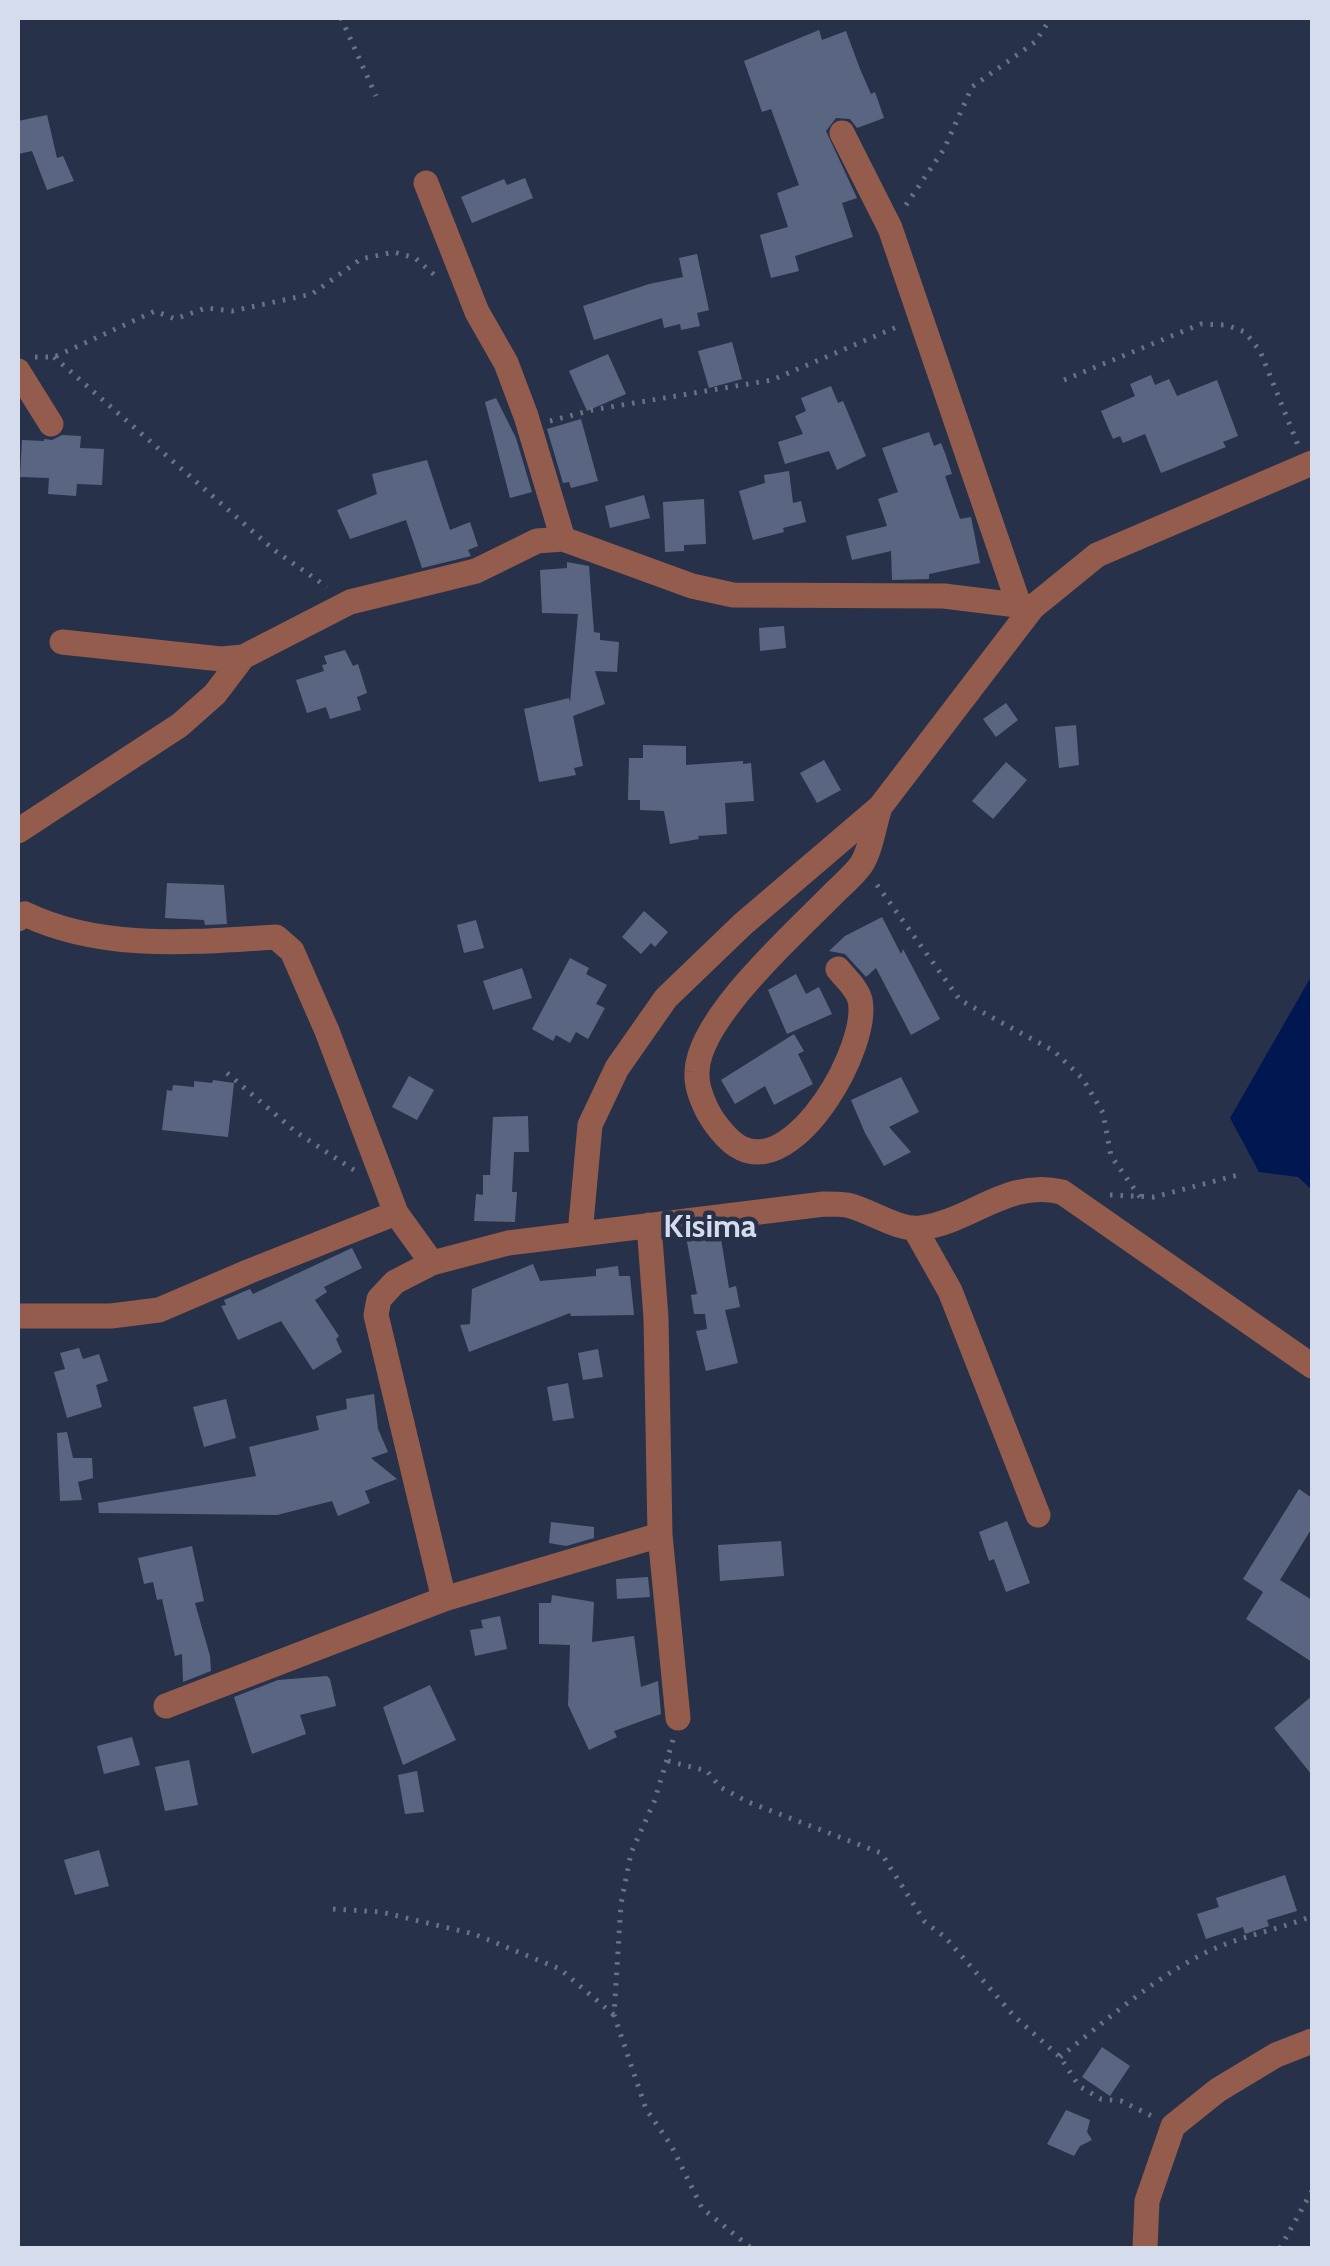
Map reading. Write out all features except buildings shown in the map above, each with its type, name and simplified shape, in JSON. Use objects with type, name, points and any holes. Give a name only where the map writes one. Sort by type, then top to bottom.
[{"type":"street","points":[[842,133],[890,228],[1026,606]]},
{"type":"street","points":[[426,183],[477,312],[506,362],[563,539]]},
{"type":"street","points":[[23,365],[51,424]]},
{"type":"street","points":[[580,1234],[590,1125],[627,1054],[666,998],[743,924],[880,807],[1026,606],[1097,554],[1310,465]]},
{"type":"street","points":[[62,642],[221,659],[244,657],[350,602],[476,572],[537,541],[563,539],[692,586],[732,595],[944,596],[1026,606]]},
{"type":"street","points":[[18,830],[180,725],[215,694],[244,657]]},
{"type":"street","points":[[838,969],[859,994],[861,1006],[850,1056],[833,1092],[812,1122],[783,1142],[764,1152],[741,1148],[711,1119],[700,1095],[696,1070],[705,1042],[733,998],[862,864],[880,807]]},
{"type":"street","points":[[18,919],[25,914],[57,929],[164,944],[276,938],[292,951],[328,1031],[393,1204],[432,1263]]},
{"type":"street","points":[[444,1599],[376,1314],[379,1298],[395,1282],[432,1263],[508,1243],[824,1204],[846,1205],[915,1229],[940,1224],[1004,1194],[1044,1188],[1062,1192],[1312,1366]]},
{"type":"street","points":[[18,1316],[111,1316],[160,1310],[393,1204]]},
{"type":"street","points":[[649,1225],[656,1318],[660,1535],[678,1718]]},
{"type":"street","points":[[915,1229],[950,1291],[1038,1515]]},
{"type":"street","points":[[166,1706],[444,1599],[660,1535]]},
{"type":"street","points":[[1145,2248],[1148,2201],[1173,2126],[1218,2090],[1276,2055],[1312,2041]]},
{"type":"path","points":[[342,18],[376,96]]},
{"type":"path","points":[[890,228],[944,149],[972,88],[1034,42],[1051,18]]},
{"type":"path","points":[[23,365],[54,357],[155,311],[175,319],[206,308],[232,311],[312,294],[362,259],[394,252],[415,258],[440,280]]},
{"type":"path","points":[[527,427],[592,410],[772,380],[920,319]]},
{"type":"path","points":[[1064,380],[1201,324],[1226,325],[1245,332],[1260,351],[1310,465]]},
{"type":"path","points":[[54,357],[274,550],[350,602]]},
{"type":"path","points":[[862,864],[960,1000],[1054,1051],[1082,1079],[1102,1113],[1111,1156],[1140,1197]]},
{"type":"path","points":[[227,1073],[296,1132],[393,1204]]},
{"type":"path","points":[[1062,1192],[1154,1196],[1238,1175]]},
{"type":"path","points":[[678,1718],[668,1761],[632,1853],[621,1904],[614,2015],[646,2108],[671,2145],[702,2208],[751,2248]]},
{"type":"path","points":[[668,1761],[707,1771],[720,1787],[748,1802],[881,1853],[925,1922],[945,1937],[1014,2016],[1060,2057],[1079,2086],[1100,2099],[1120,2101],[1173,2126]]},
{"type":"path","points":[[333,1909],[380,1912],[474,1934],[560,1969],[614,2015]]},
{"type":"path","points":[[1060,2057],[1146,1989],[1206,1954],[1312,1916]]},
{"type":"path","points":[[1280,2248],[1312,2191]]},
{"type":"shaded area","points":[[1312,975],[1312,1190],[1298,1177],[1259,1172],[1230,1118]]},
{"type":"district","name":"Kisima","points":[[710,1228]]}]
